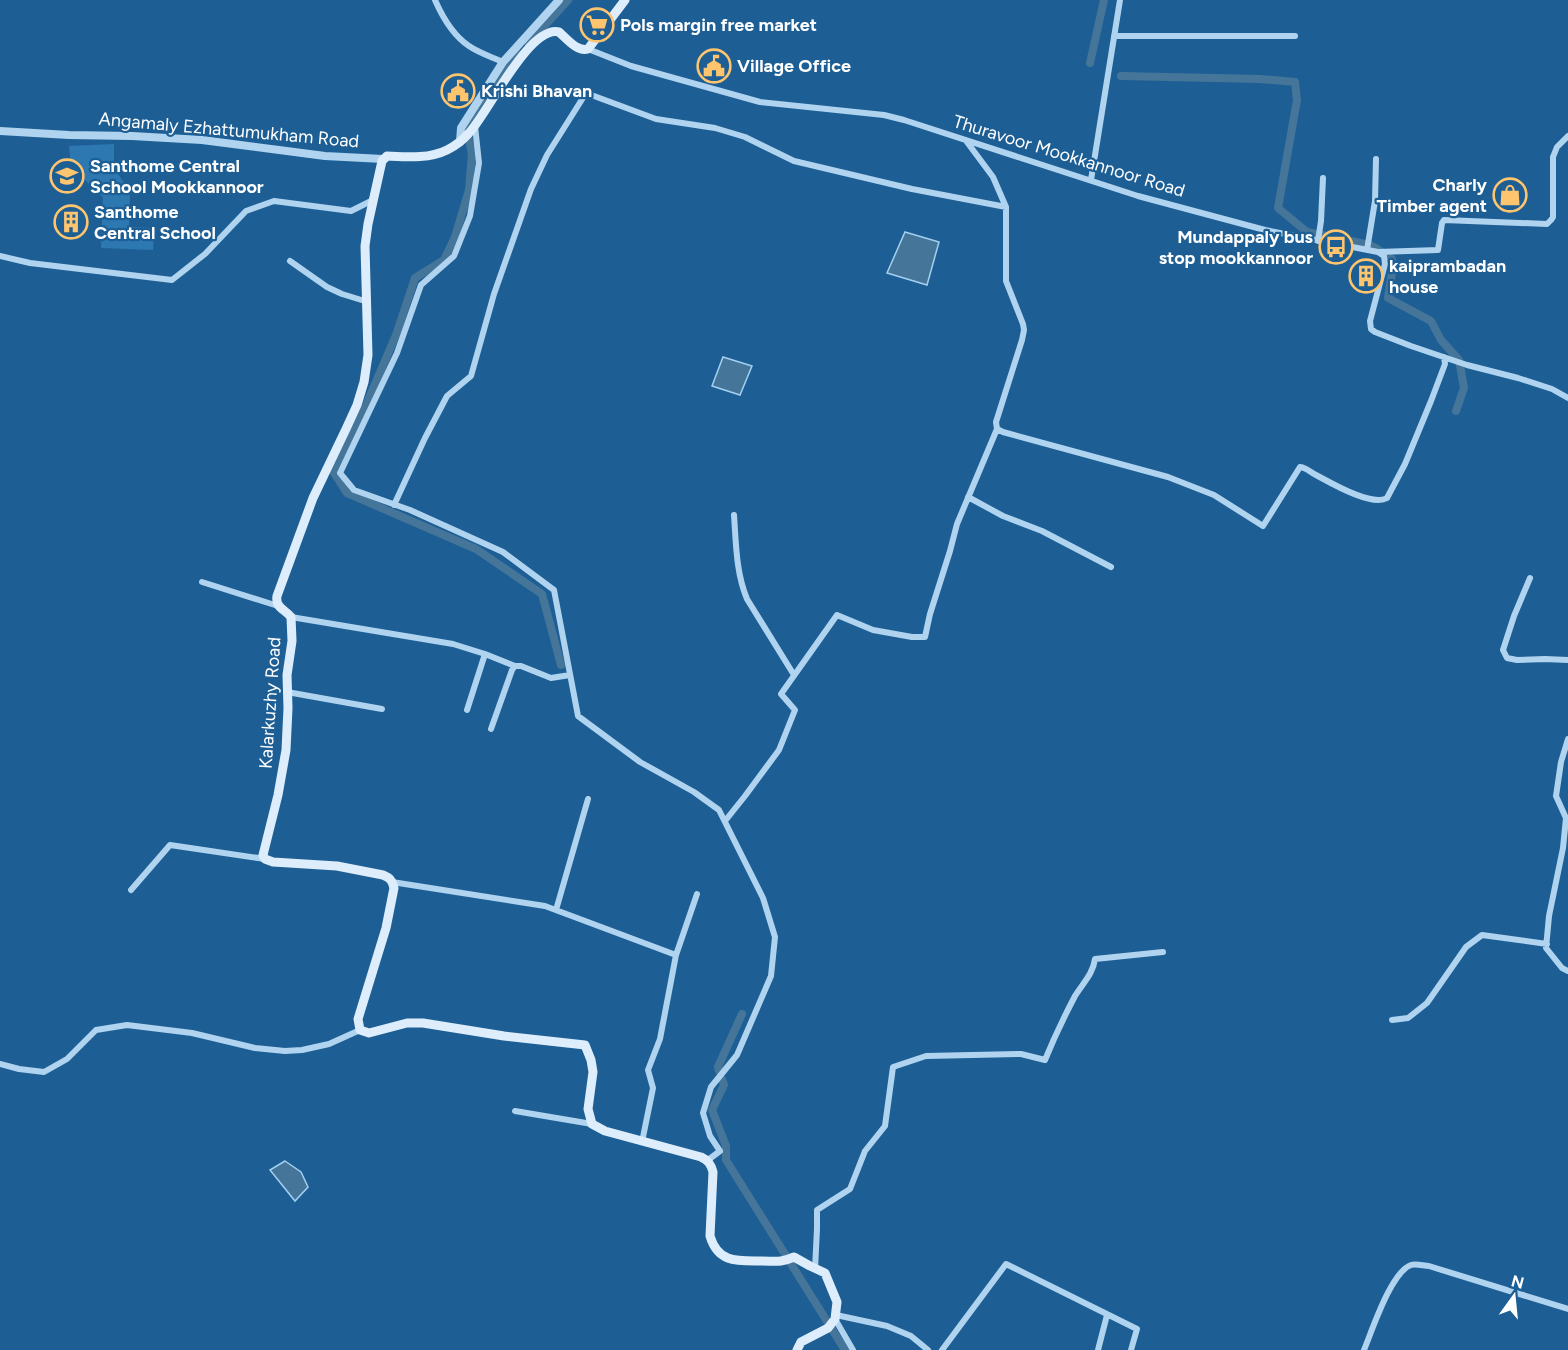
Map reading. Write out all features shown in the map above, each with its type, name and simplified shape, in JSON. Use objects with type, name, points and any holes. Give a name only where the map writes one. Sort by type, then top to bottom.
[{"type":"main road","points":[[278,606],[277,596],[313,498],[357,405],[364,382],[368,355],[365,246],[383,159],[387,156],[416,158],[446,151],[468,134],[522,56],[536,40],[556,31],[579,48],[588,49],[625,0]]},
{"type":"main road","name":"Kalarkuzhy Road","points":[[265,859],[263,850],[278,795],[286,750],[287,675],[292,641],[291,617],[278,606]]},
{"type":"main road","points":[[265,859],[273,862],[349,868],[383,875],[389,877],[392,882],[394,888],[386,928],[358,1019],[360,1030],[369,1033],[407,1023],[423,1023],[504,1036],[585,1045],[591,1060],[588,1109],[592,1124],[605,1131],[642,1142],[701,1156],[712,1166],[710,1236],[718,1252],[736,1261],[781,1262],[794,1257],[825,1273],[837,1302],[836,1317],[828,1328],[801,1342],[797,1350]]},
{"type":"street","points":[[435,0],[441,12],[464,42],[503,62]]},
{"type":"street","points":[[559,0],[503,62],[460,128],[468,134],[479,162],[470,216],[454,256],[421,285],[396,353],[340,472],[354,490],[427,517],[503,552],[554,590],[578,716],[640,762],[694,792],[719,810],[725,821],[763,898],[775,937],[771,976],[737,1055],[711,1087],[703,1113],[710,1136],[720,1151],[708,1160]]},
{"type":"street","points":[[1091,180],[1120,0]]},
{"type":"street","points":[[1114,36],[1295,36]]},
{"type":"street","name":"Thuravoor Mookkannoor Road","points":[[588,49],[631,66],[760,102],[884,115],[904,120],[1138,195],[1234,222],[1378,252],[1438,250],[1444,220],[1547,224],[1553,217],[1553,157],[1557,147],[1568,136]]},
{"type":"street","points":[[394,505],[447,396],[471,376],[494,294],[531,189],[547,155],[586,93],[656,119],[715,128],[745,137],[794,161],[912,189],[1006,207]]},
{"type":"street","name":"Angamaly Ezhattumukham Road","points":[[0,131],[202,140],[325,156],[383,159]]},
{"type":"street","points":[[725,821],[778,750],[795,710],[781,694],[837,615],[873,630],[925,637],[957,524],[998,429],[996,422],[1024,330],[1006,281],[1006,207],[993,177],[967,141]]},
{"type":"street","points":[[1367,250],[1375,201],[1376,159]]},
{"type":"street","points":[[1318,241],[1323,178]]},
{"type":"street","points":[[0,256],[30,263],[172,280],[205,254],[246,211],[274,201],[351,211],[373,200]]},
{"type":"street","points":[[1378,252],[1384,256],[1385,264],[1370,321],[1371,329],[1451,360],[1552,388],[1568,398]]},
{"type":"street","points":[[290,261],[327,287],[368,302]]},
{"type":"street","points":[[998,429],[1168,477],[1214,495],[1263,526],[1300,467],[1372,500],[1382,501],[1387,498],[1405,464],[1431,401],[1445,364],[1444,357]]},
{"type":"street","points":[[968,497],[1003,516],[1042,531],[1111,567]]},
{"type":"street","points":[[734,515],[742,588],[794,675]]},
{"type":"street","points":[[1530,578],[1514,616],[1503,650],[1504,654],[1517,660],[1568,660]]},
{"type":"street","points":[[201,582],[278,606]]},
{"type":"street","points":[[291,617],[453,644],[551,678],[570,675]]},
{"type":"street","points":[[467,710],[485,654]]},
{"type":"street","points":[[491,729],[515,666]]},
{"type":"street","points":[[287,692],[382,709]]},
{"type":"street","points":[[1568,739],[1561,762],[1556,796],[1566,818],[1563,848],[1549,916],[1546,948],[1562,968],[1568,971]]},
{"type":"street","points":[[556,910],[588,799]]},
{"type":"street","points":[[130,890],[170,845],[265,859]]},
{"type":"street","points":[[392,882],[545,906],[676,955]]},
{"type":"street","points":[[642,1142],[653,1088],[648,1070],[660,1039],[676,955],[697,894]]},
{"type":"street","points":[[1392,1020],[1408,1018],[1427,1003],[1466,947],[1482,935],[1547,944]]},
{"type":"street","points":[[815,1269],[817,1210],[850,1189],[865,1152],[885,1126],[893,1067],[926,1056],[964,1054],[1021,1054],[1045,1060],[1057,1031],[1093,970],[1095,959],[1163,952]]},
{"type":"street","points":[[0,1064],[44,1072],[67,1059],[96,1030],[127,1025],[192,1033],[255,1048],[285,1051],[329,1044],[360,1030]]},
{"type":"street","points":[[514,1111],[592,1124]]},
{"type":"street","points":[[942,1350],[1006,1264],[1137,1329],[1131,1350]]},
{"type":"street","points":[[1364,1350],[1389,1290],[1404,1269],[1413,1264],[1430,1266],[1568,1309]]},
{"type":"street","points":[[1098,1350],[1107,1315]]},
{"type":"street","points":[[836,1317],[853,1350]]},
{"type":"street","points":[[836,1317],[886,1326],[911,1336],[928,1350]]},
{"type":"shaded area","points":[[114,144],[114,171],[130,191],[129,227],[154,228],[153,250],[101,248],[103,197],[71,167],[69,146]]},
{"type":"shaded area","points":[[905,232],[939,242],[927,285],[887,273]]},
{"type":"shaded area","points":[[723,357],[752,366],[740,395],[712,386]]},
{"type":"shaded area","points":[[285,1161],[301,1172],[308,1187],[295,1201],[270,1170]]},
{"type":"waterway","points":[[529,43],[568,0]]},
{"type":"waterway","points":[[1090,63],[1104,0]]},
{"type":"waterway","points":[[467,127],[505,69],[519,54]]},
{"type":"waterway","points":[[1121,76],[1295,82],[1297,100],[1278,208],[1307,232],[1370,245],[1392,259],[1388,298],[1431,321],[1441,340],[1459,360],[1464,388],[1456,411]]},
{"type":"waterway","points":[[468,135],[472,154],[469,190],[455,237],[444,260],[415,278],[396,335],[363,412],[333,471],[347,493],[476,549],[542,594],[561,665]]},
{"type":"waterway","points":[[719,1071],[718,1067],[742,1014]]},
{"type":"waterway","points":[[722,1079],[724,1085],[712,1110],[726,1146],[726,1160],[845,1350]]},
{"type":"place","name":"Pols margin free market","points":[[597,25]]},
{"type":"place","name":"Village Office","points":[[714,66]]},
{"type":"place","name":"Krishi Bhavan","points":[[458,91]]},
{"type":"place","name":"Santhome Central School Mookkannoor","points":[[67,176]]},
{"type":"place","name":"Charly Timber agent","points":[[1510,195]]},
{"type":"place","name":"Santhome Central School","points":[[71,222]]},
{"type":"place","name":"Mundappaly bus stop mookkannoor","points":[[1336,247]]},
{"type":"place","name":"kaiprambadan house","points":[[1366,276]]}]
